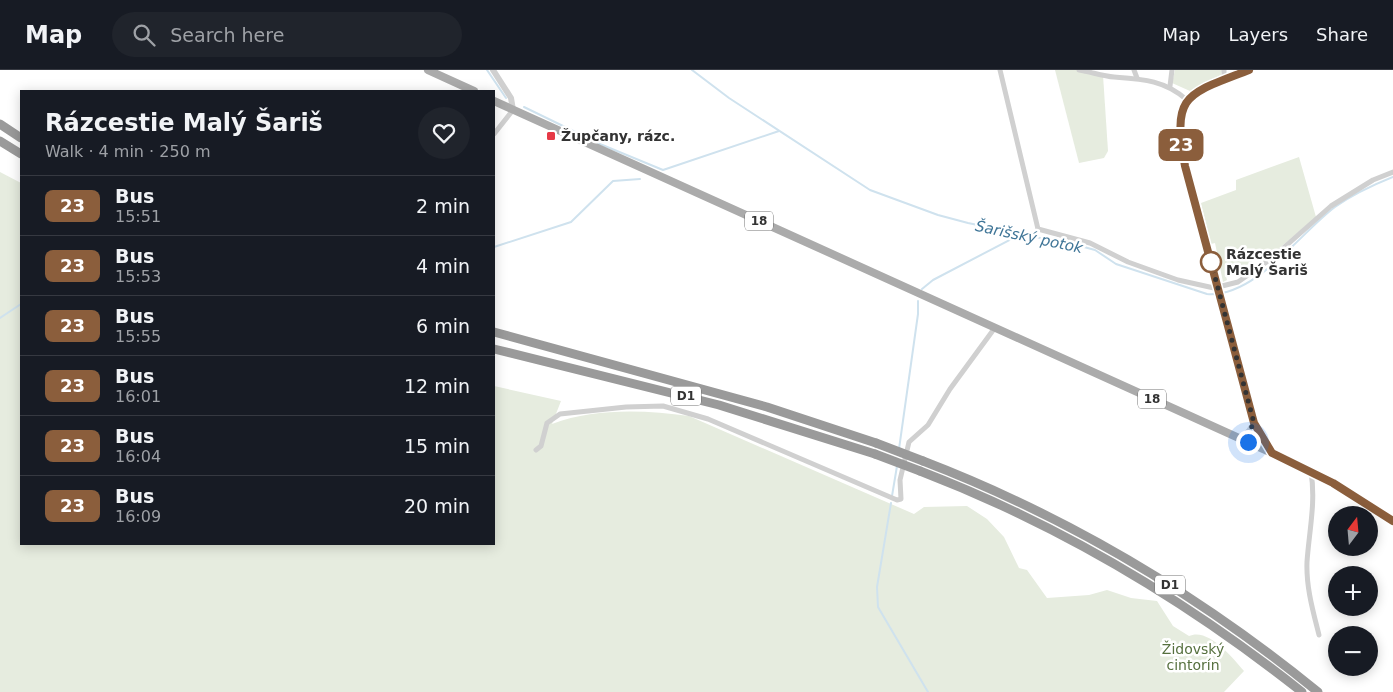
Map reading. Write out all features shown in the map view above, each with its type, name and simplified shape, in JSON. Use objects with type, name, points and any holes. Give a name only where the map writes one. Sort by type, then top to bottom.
[{"type":"highway","points":[[0,124],[20,137]]},
{"type":"highway","points":[[0,141],[20,153]]},
{"type":"highway","name":"D1","points":[[495,332],[767,407],[876,443],[923,461],[1026,506],[1126,558],[1246,636],[1318,692]]},
{"type":"highway","name":"D1","points":[[495,348],[719,405],[875,454],[920,471],[1009,509],[1121,567],[1192,612],[1302,692]]},
{"type":"main road","points":[[428,70],[472,90]]},
{"type":"main road","name":"18","points":[[495,101],[1311,471],[1393,521]]},
{"type":"street","points":[[492,70],[511,98],[513,110],[495,133]]},
{"type":"street","points":[[1000,70],[1041,231],[1090,243],[1128,262],[1199,286],[1218,288],[1238,282],[1271,259],[1331,206],[1373,180],[1393,172]]},
{"type":"street","points":[[1079,70],[1112,77],[1137,78],[1170,86],[1187,100]]},
{"type":"street","points":[[1134,70],[1137,78]]},
{"type":"street","points":[[1170,86],[1172,70]]},
{"type":"street","points":[[1224,70],[1224,80]]},
{"type":"street","points":[[1248,70],[1224,80],[1187,100],[1179,123],[1182,153],[1254,423],[1272,453]]},
{"type":"street","points":[[536,450],[541,446],[547,423],[560,414],[626,407],[663,406],[708,419],[897,500],[901,499],[900,480],[909,442],[928,425],[950,389],[994,329]]},
{"type":"street","points":[[1240,439],[1249,431],[1254,423]]},
{"type":"street","points":[[1311,471],[1313,508],[1307,562],[1308,586],[1318,635]]},
{"type":"green space","points":[[1055,70],[1079,70],[1103,75],[1108,151],[1104,158],[1079,163]]},
{"type":"green space","points":[[1175,70],[1222,70],[1221,75],[1190,91],[1172,83]]},
{"type":"green space","points":[[1299,157],[1316,217],[1263,262],[1260,255],[1252,257],[1252,263],[1225,272],[1227,280],[1223,282],[1215,243],[1211,244],[1201,203],[1236,190],[1236,180]]},
{"type":"green space","name":"Židovský cintorín","points":[[0,172],[20,182],[20,545],[495,545],[495,386],[561,401],[552,424],[585,415],[602,413],[655,412],[689,416],[914,514],[924,507],[967,506],[987,519],[1004,537],[1019,568],[1027,570],[1047,598],[1089,595],[1107,590],[1131,598],[1157,601],[1173,626],[1189,636],[1196,634],[1204,636],[1220,645],[1244,671],[1224,692],[0,692]]},
{"type":"waterway","points":[[487,70],[506,98]]},
{"type":"waterway","name":"Šarišský potok","points":[[692,70],[729,98],[870,190],[938,215],[1095,250],[1116,264],[1207,294],[1225,292],[1242,286],[1276,262],[1321,218],[1335,207],[1363,190],[1393,177]]},
{"type":"waterway","points":[[524,107],[600,144],[663,170],[779,131]]},
{"type":"waterway","points":[[495,247],[571,222],[613,181],[640,179]]},
{"type":"waterway","points":[[922,289],[933,280],[1021,234]]},
{"type":"waterway","points":[[899,449],[918,314],[918,301]]},
{"type":"waterway","points":[[0,318],[20,305]]},
{"type":"waterway","points":[[892,496],[897,466]]},
{"type":"waterway","points":[[891,503],[877,587],[878,607],[928,692]]},
{"type":"bus line","name":"23","points":[[1249,70],[1208,86],[1187,100],[1181,112],[1179,131],[1185,166],[1254,423],[1272,453],[1333,483],[1393,521]]},
{"type":"place","name":"Župčany, rázc.","points":[[551,136]]},
{"type":"place","name":"Rázcestie Malý Šariš","points":[[1211,262]]},
{"type":"route","points":[[1211,262],[1254,423],[1249,431],[1240,439],[1248,442]]}]
